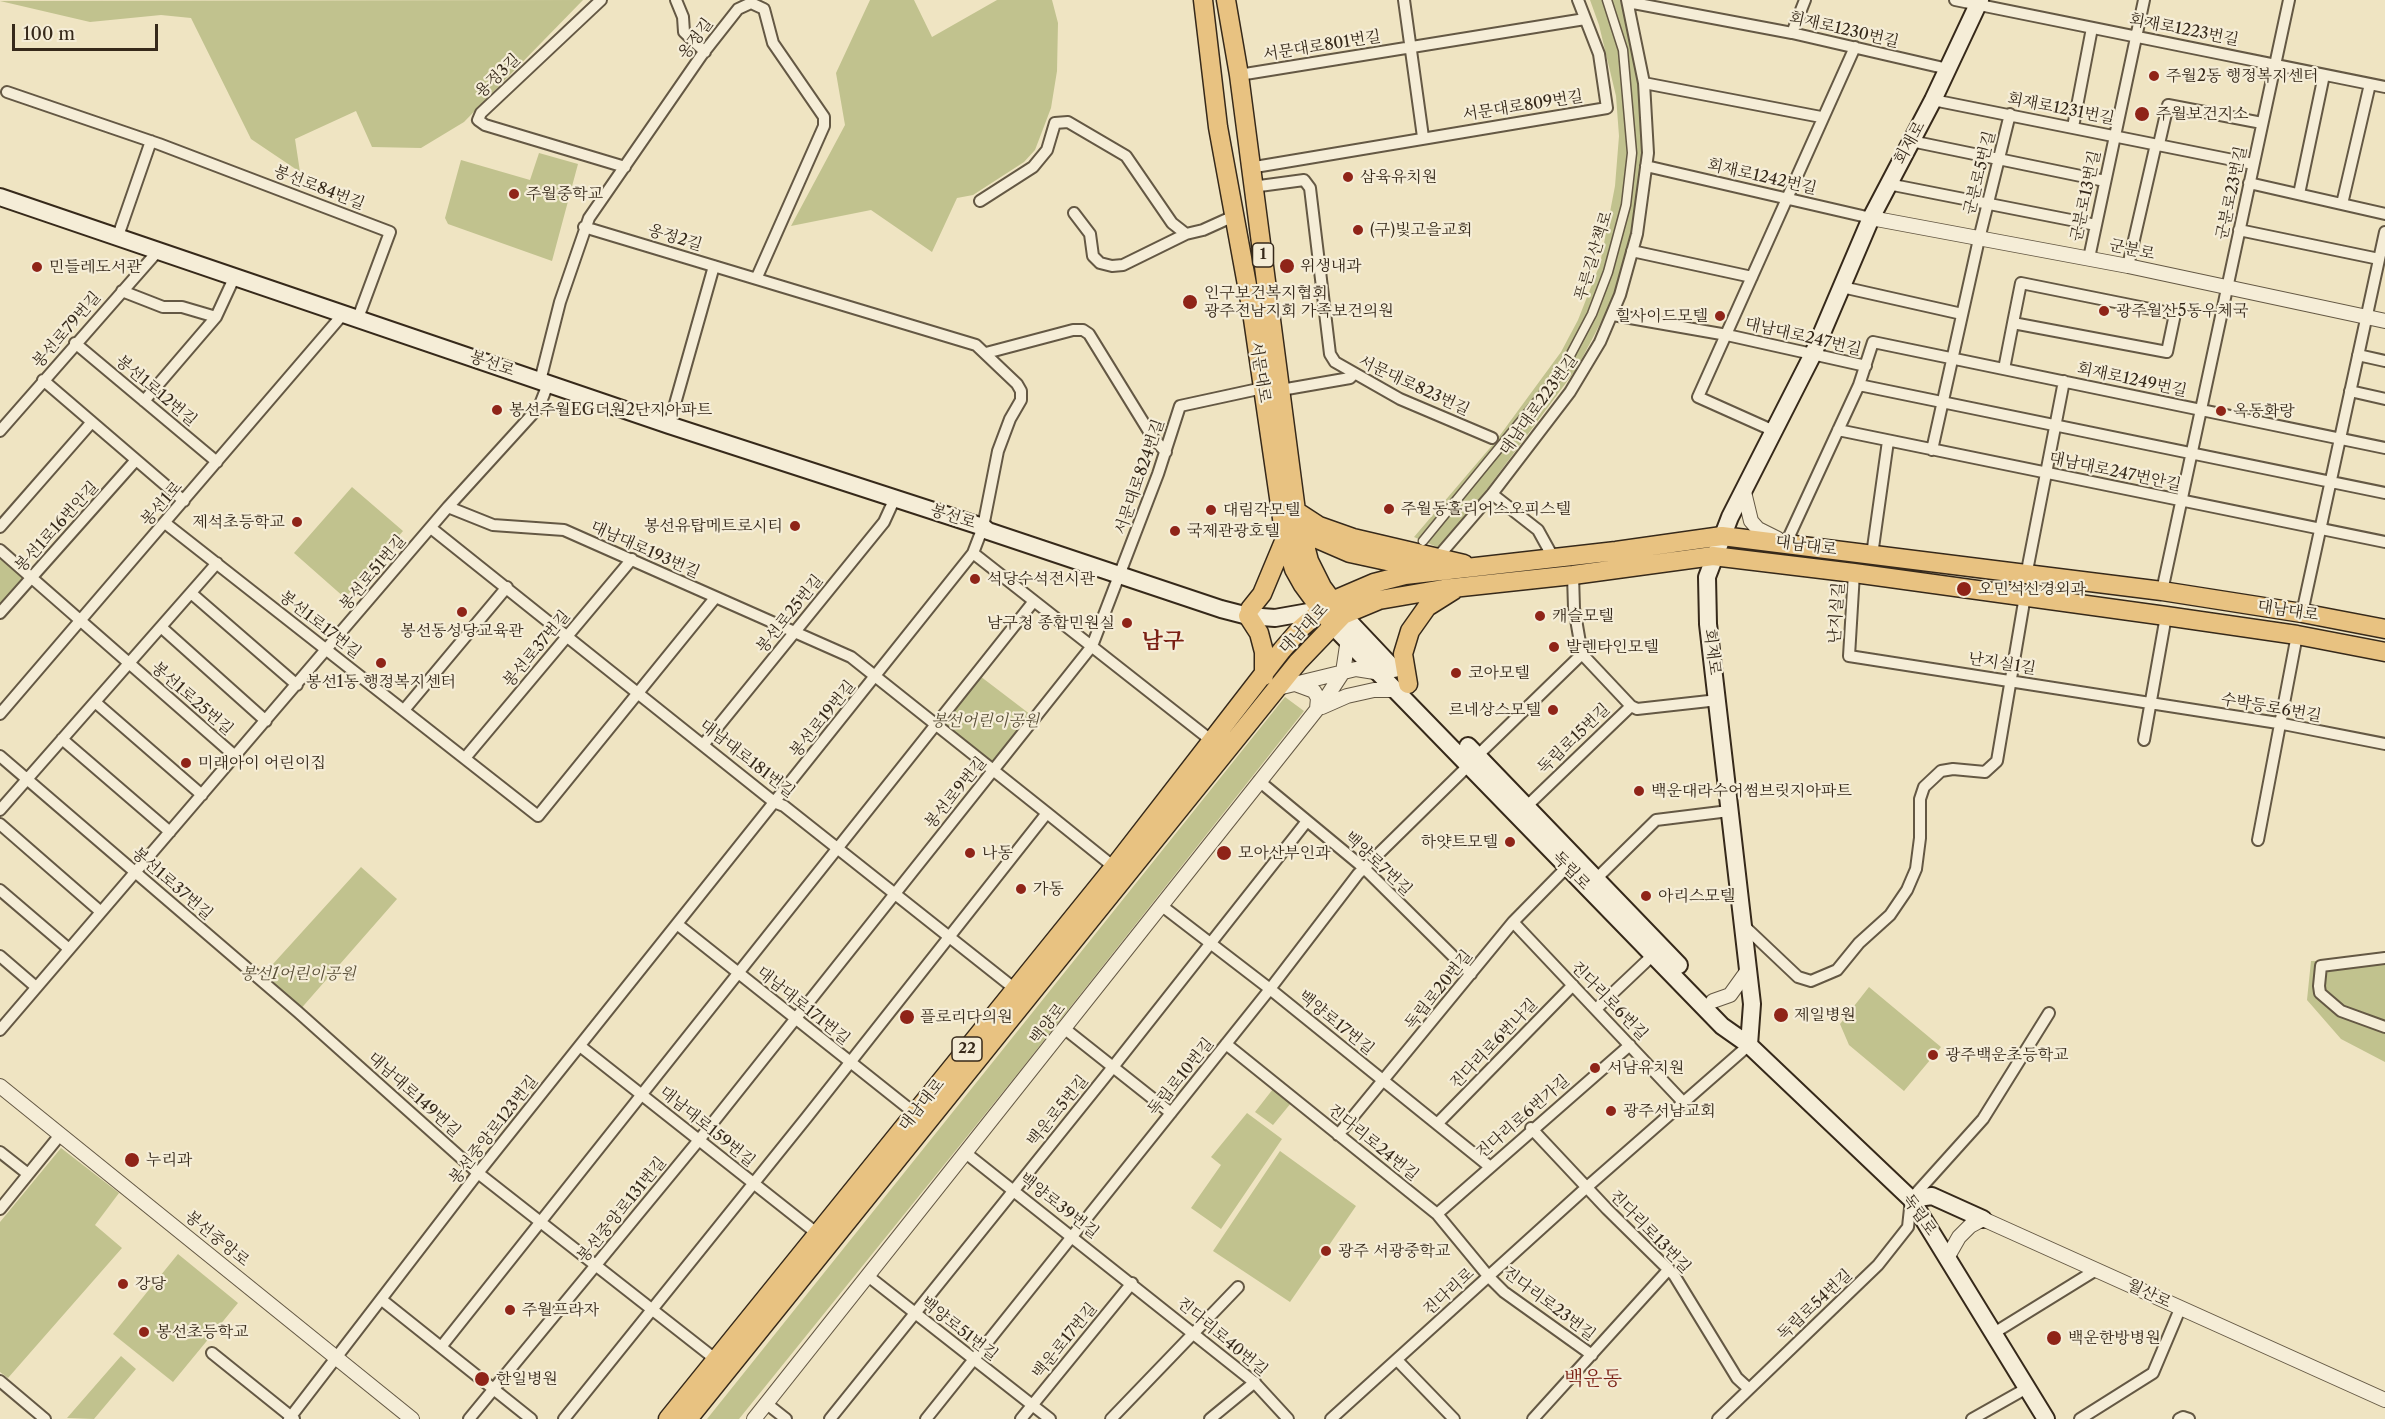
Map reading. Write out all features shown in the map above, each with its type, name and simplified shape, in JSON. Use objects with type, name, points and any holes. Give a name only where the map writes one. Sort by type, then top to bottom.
[{"type":"main road","name":"서문대로","points":[[1203,0],[1211,77],[1234,216],[1298,519],[1309,561],[1329,611]]},
{"type":"main road","name":"서문대로","points":[[1226,0],[1239,75],[1252,187],[1285,539],[1294,569],[1329,611]]},
{"type":"main road","name":"회재로","points":[[1749,1045],[1752,1004],[1706,592],[1713,556],[1812,354],[1887,184],[1933,100],[1979,2]]},
{"type":"main road","name":"봉선로","points":[[0,197],[669,425],[984,527],[990,527],[1249,613],[1277,609],[1329,611]]},
{"type":"main road","points":[[1298,519],[1313,537],[1350,554],[1399,566],[1441,565]]},
{"type":"main road","name":"대남대로","points":[[668,1419],[723,1364],[921,1118],[1278,683],[1294,635],[1374,583],[1441,565],[1478,567],[1722,536],[2026,576],[2162,591],[2302,613],[2385,629]]},
{"type":"main road","points":[[1278,683],[1249,613],[1262,594],[1285,539]]},
{"type":"main road","name":"대남대로","points":[[1329,611],[1458,587],[1573,575],[1713,556],[2166,616],[2297,635],[2385,652]]},
{"type":"main road","points":[[1403,687],[1403,654],[1410,631],[1427,607],[1458,587]]},
{"type":"main road","name":"독립로","points":[[1329,611],[1348,639],[1382,673],[1403,687]]},
{"type":"main road","name":"독립로","points":[[1329,611],[1474,760],[1567,867],[1722,1026],[1749,1045]]},
{"type":"main road","name":"대남대로","points":[[688,1419],[723,1364],[819,1235],[921,1118],[1015,989],[1212,741],[1278,683]]},
{"type":"main road","name":"독립로","points":[[1474,760],[1527,806],[1713,1001],[1749,1045],[1911,1200],[2046,1419]]},
{"type":"main road","name":"월산로","points":[[1911,1200],[1932,1196],[1983,1219]]},
{"type":"street","name":"용정3길","points":[[601,0],[481,113],[478,120],[485,125],[625,167]]},
{"type":"street","points":[[676,0],[683,17],[684,32],[705,52]]},
{"type":"street","points":[[1578,0],[1585,19]]},
{"type":"street","name":"푸른길산책로","points":[[1423,541],[1562,372],[1592,314],[1608,272],[1626,206],[1632,153],[1623,50],[1607,0]]},
{"type":"street","points":[[1792,33],[1805,0]]},
{"type":"street","name":"회재로1223번길","points":[[1956,0],[1979,2],[2092,28],[2275,63],[2385,87]]},
{"type":"street","name":"군분로13번길","points":[[2088,258],[2144,0]]},
{"type":"street","name":"군분로23번길","points":[[2162,591],[2289,0]]},
{"type":"street","name":"회재로1230번길","points":[[1627,1],[1792,33],[1948,69]]},
{"type":"street","name":"대남대로223번길","points":[[1441,565],[1574,385],[1613,315],[1632,251],[1647,166],[1648,134],[1644,83],[1627,1]]},
{"type":"street","points":[[1404,2],[1423,138]]},
{"type":"street","name":"옹정길","points":[[544,383],[560,302],[584,227],[705,52],[738,9],[751,3],[759,5],[768,16],[769,35],[780,58],[824,117],[824,126],[757,277]]},
{"type":"street","name":"서문대로801번길","points":[[1239,75],[1585,19]]},
{"type":"street","name":"서문대로809번길","points":[[1249,168],[1607,108],[1599,54],[1585,19]]},
{"type":"street","points":[[2073,127],[2092,28]]},
{"type":"street","points":[[1774,431],[1698,397],[1727,335],[1785,197],[1855,47]]},
{"type":"street","points":[[2299,194],[2324,75]]},
{"type":"street","points":[[1644,83],[1821,117]]},
{"type":"street","points":[[2343,204],[2370,84]]},
{"type":"street","name":"봉선로84번길","points":[[8,92],[151,141],[390,232],[351,316]]},
{"type":"street","name":"회재로1231번길","points":[[1933,100],[2253,164]]},
{"type":"street","points":[[2128,266],[2168,105],[2262,123]]},
{"type":"street","name":"군분로5번길","points":[[1932,450],[1978,239],[2010,114]]},
{"type":"street","points":[[980,201],[1033,166],[1047,150],[1055,123],[1068,122],[1126,156],[1172,223],[1186,234]]},
{"type":"street","points":[[118,236],[151,141]]},
{"type":"street","points":[[1911,141],[2105,181]]},
{"type":"street","name":"회재로1242번길","points":[[1647,166],[1871,218]]},
{"type":"street","name":"서문대로823번길","points":[[1252,187],[1304,180],[1310,188],[1329,354],[1335,362],[1353,375],[1400,399],[1492,438]]},
{"type":"street","points":[[2249,183],[2385,214]]},
{"type":"street","points":[[1887,184],[2096,225]]},
{"type":"street","points":[[1074,213],[1090,234],[1093,256],[1100,263],[1112,266],[1123,265],[1186,234],[1203,230],[1234,216]]},
{"type":"street","name":"군분로","points":[[1871,218],[2128,266],[2385,321]]},
{"type":"street","name":"옹정2길","points":[[584,227],[757,277],[918,329],[976,345],[986,353]]},
{"type":"street","points":[[2239,230],[2379,259]]},
{"type":"street","points":[[2302,613],[2366,318],[2379,284],[2379,259],[2385,232]]},
{"type":"street","name":"봉선로79번길","points":[[0,431],[158,251]]},
{"type":"street","points":[[1632,251],[1752,277]]},
{"type":"street","points":[[669,425],[714,266]]},
{"type":"street","points":[[144,401],[216,317],[235,276]]},
{"type":"street","points":[[2004,369],[2013,322],[2021,283],[2175,314],[2167,352],[2013,322]]},
{"type":"street","points":[[1842,287],[1962,314]]},
{"type":"street","points":[[122,291],[163,307],[182,307],[216,317]]},
{"type":"street","name":"대남대로247번길","points":[[1613,315],[1727,335],[1866,366],[1786,543]]},
{"type":"street","name":"봉선1로","points":[[0,714],[217,462],[351,316]]},
{"type":"street","points":[[986,353],[1073,330],[1083,330],[1089,334],[1153,438],[1166,452]]},
{"type":"street","name":"회재로1249번길","points":[[1866,366],[1874,342],[2385,448]]},
{"type":"street","name":"봉선1로12번길","points":[[75,343],[217,462]]},
{"type":"street","name":"봉선로19번길","points":[[676,924],[973,553],[984,527],[998,451],[1010,419],[1021,400],[1021,391],[986,353]]},
{"type":"street","points":[[2358,355],[2385,361]]},
{"type":"street","points":[[1272,389],[1350,378],[1353,375]]},
{"type":"street","points":[[43,380],[184,501]]},
{"type":"street","points":[[2026,576],[2064,381]]},
{"type":"street","name":"봉선로51번길","points":[[0,1030],[328,650],[448,507],[539,407],[544,383]]},
{"type":"street","points":[[1859,385],[2385,493]]},
{"type":"street","name":"서문대로824번길","points":[[1122,572],[1166,452],[1180,406],[1272,389]]},
{"type":"street","points":[[2350,391],[2385,399]]},
{"type":"street","points":[[0,527],[91,423]]},
{"type":"street","name":"대남대로247번안길","points":[[1838,430],[2385,543]]},
{"type":"street","points":[[1872,555],[1888,441]]},
{"type":"street","name":"봉선1로16번안길","points":[[0,613],[136,460]]},
{"type":"street","points":[[1744,492],[1751,521],[1758,529],[1786,543]]},
{"type":"street","points":[[1492,494],[1538,530],[1554,559]]},
{"type":"street","name":"봉선로25번길","points":[[704,745],[884,522],[895,498]]},
{"type":"street","name":"대남대로193번길","points":[[448,507],[493,525],[564,530],[851,657],[1114,867]]},
{"type":"street","name":"봉선1로17번길","points":[[165,523],[538,816],[639,692]]},
{"type":"street","name":"대남대로181번길","points":[[431,528],[507,586],[774,802],[784,806],[1015,989]]},
{"type":"street","name":"봉선1로25번길","points":[[0,550],[235,756]]},
{"type":"street","points":[[973,553],[1212,741]]},
{"type":"street","name":"봉선로37번길","points":[[465,758],[632,559]]},
{"type":"street","points":[[217,563],[163,624],[266,721]]},
{"type":"street","name":"봉선로9번길","points":[[795,1018],[1092,646],[1122,572]]},
{"type":"street","name":"난지실길","points":[[1849,656],[1854,573]]},
{"type":"street","points":[[1573,575],[1574,608],[1582,654],[1631,706]]},
{"type":"street","points":[[404,710],[507,586]]},
{"type":"street","points":[[191,593],[297,685]]},
{"type":"street","points":[[1742,924],[1798,978],[1811,981],[1828,975],[1890,915],[1907,890],[1916,869],[1920,838],[1920,798],[1923,787],[1941,771],[1953,769],[1985,772],[1997,761],[2025,596]]},
{"type":"street","points":[[639,692],[715,598]]},
{"type":"street","points":[[837,848],[1034,601]]},
{"type":"street","points":[[2144,740],[2166,616]]},
{"type":"street","name":"봉선1로25번길","points":[[62,739],[163,624]]},
{"type":"street","name":"대남대로","points":[[2258,840],[2278,723],[2297,635]]},
{"type":"street","name":"백양로","points":[[754,1419],[967,1154],[1317,709],[1343,672],[1348,639]]},
{"type":"street","points":[[1474,760],[1582,654]]},
{"type":"street","name":"난지실1길","points":[[1849,656],[2151,703]]},
{"type":"street","points":[[1278,683],[1369,669],[1382,673]]},
{"type":"street","points":[[1278,683],[1306,686],[1314,691],[1318,698],[1317,709],[1347,696],[1403,687]]},
{"type":"street","name":"독립로15번길","points":[[1527,806],[1631,706],[1637,709],[1718,700]]},
{"type":"street","points":[[95,702],[202,795]]},
{"type":"street","name":"수박등로6번길","points":[[2151,703],[2278,723],[2385,744]]},
{"type":"street","points":[[0,810],[62,739],[170,832]]},
{"type":"street","name":"봉선1로37번길","points":[[0,756],[298,1012]]},
{"type":"street","name":"독립로10번길","points":[[927,1419],[1364,868],[1474,760]]},
{"type":"street","name":"백양로7번길","points":[[1260,781],[1364,868],[1471,974]]},
{"type":"street","points":[[1596,879],[1656,820],[1729,812]]},
{"type":"street","points":[[948,936],[1047,813]]},
{"type":"street","name":"백운로5번길","points":[[830,1419],[1307,821]]},
{"type":"street","points":[[0,824],[101,912]]},
{"type":"street","name":"대남대로171번길","points":[[689,1034],[837,848]]},
{"type":"street","name":"독립로20번길","points":[[1338,1135],[1513,922],[1567,867]]},
{"type":"street","points":[[0,890],[69,949]]},
{"type":"street","name":"백양로17번길","points":[[1162,906],[1270,989],[1490,1166]]},
{"type":"street","name":"진다리로6번길","points":[[1513,922],[1683,1102]]},
{"type":"street","name":"대남대로171번길","points":[[676,924],[921,1118]]},
{"type":"street","name":"봉선중앙로123번길","points":[[291,1418],[478,1173],[676,924]]},
{"type":"street","name":"대남대로171번길","points":[[807,1117],[948,936]]},
{"type":"street","points":[[1596,1009],[1653,955]]},
{"type":"street","points":[[0,956],[36,987]]},
{"type":"street","points":[[2385,958],[2321,966],[2319,986],[2320,993],[2341,1011],[2385,1027]]},
{"type":"street","points":[[1713,1001],[1730,995],[1748,970]]},
{"type":"street","name":"진다리로6번나길","points":[[1437,1124],[1573,985]]},
{"type":"street","name":"대남대로149번길","points":[[298,1012],[478,1173],[652,1311],[723,1364]]},
{"type":"street","points":[[1911,1200],[1983,1119],[2049,1013]]},
{"type":"street","name":"봉선중앙로131번길","points":[[469,1419],[699,1140],[795,1018]]},
{"type":"street","points":[[1065,1029],[1171,1113]]},
{"type":"street","name":"대남대로159번길","points":[[539,1222],[689,1034]]},
{"type":"street","name":"진다리로24번길","points":[[1226,1044],[1437,1214],[1489,1277]]},
{"type":"street","name":"진다리로6번가길","points":[[1437,1214],[1532,1128],[1630,1045]]},
{"type":"street","name":"진다리로","points":[[1331,1419],[1587,1187],[1749,1045]]},
{"type":"street","name":"대남대로159번길","points":[[580,1046],[819,1235]]},
{"type":"street","name":"봉선중앙로","points":[[0,1086],[412,1419]]},
{"type":"street","name":"대남대로159번길","points":[[652,1311],[807,1117]]},
{"type":"street","points":[[1532,1128],[1587,1187]]},
{"type":"street","points":[[0,1209],[60,1135]]},
{"type":"street","points":[[0,1152],[28,1174]]},
{"type":"street","name":"백양로39번길","points":[[967,1154],[1132,1283]]},
{"type":"street","name":"진다리로13번길","points":[[1587,1187],[1669,1269],[1737,1378],[1749,1389]]},
{"type":"street","name":"독립로54번길","points":[[1718,1419],[1878,1266],[1908,1227],[1911,1200]]},
{"type":"street","points":[[1947,1258],[1959,1237],[1970,1226],[1983,1219]]},
{"type":"street","name":"월산로","points":[[1983,1219],[2385,1400]]},
{"type":"street","points":[[441,1347],[539,1222]]},
{"type":"street","points":[[1533,1419],[1669,1269]]},
{"type":"street","points":[[1994,1333],[2096,1270]]},
{"type":"street","name":"백양로51번길","points":[[868,1276],[1050,1419]]},
{"type":"street","name":"진다리로23번길","points":[[1489,1277],[1534,1315],[1592,1355]]},
{"type":"street","name":"진다리로40번길","points":[[1132,1283],[1255,1382],[1288,1419]]},
{"type":"street","name":"백운로17번길","points":[[1021,1419],[1132,1283]]},
{"type":"street","points":[[1111,1419],[1238,1287]]},
{"type":"street","points":[[382,1300],[531,1419]]},
{"type":"street","points":[[2080,1419],[2153,1373],[2180,1309]]},
{"type":"street","points":[[564,1419],[652,1311]]},
{"type":"street","points":[[212,1353],[291,1418]]},
{"type":"street","points":[[1398,1360],[1454,1419]]},
{"type":"street","points":[[0,1381],[45,1419]]},
{"type":"street","points":[[1209,1419],[1255,1382]]},
{"type":"street","points":[[1972,1419],[2027,1388]]},
{"type":"street","points":[[767,1404],[786,1419]]},
{"type":"green space","points":[[583,0],[464,122],[421,148],[372,147],[356,111],[295,139],[300,172],[251,139],[191,18],[161,15],[90,22],[0,1]]},
{"type":"green space","points":[[870,0],[914,0],[932,37],[997,0],[1052,0],[1058,23],[1057,71],[1051,108],[1035,150],[1024,162],[973,195],[957,198],[932,252],[871,210],[791,226],[845,125],[836,73]]},
{"type":"green space","points":[[1590,0],[1620,0],[1632,37],[1639,81],[1643,129],[1642,176],[1637,215],[1625,263],[1611,303],[1577,368],[1479,500],[1439,548],[1414,537],[1495,442],[1561,352],[1578,320],[1600,264],[1615,186],[1619,136],[1616,96],[1599,25]]},
{"type":"green space","points":[[539,153],[578,164],[552,261],[448,224],[445,218],[461,160],[530,180]]},
{"type":"green space","points":[[352,487],[403,531],[345,598],[294,553]]},
{"type":"green space","points":[[0,555],[22,575],[22,580],[0,606]]},
{"type":"green space","name":"봉선어린이공원","points":[[976,673],[1035,718],[993,770],[936,723]]},
{"type":"green space","points":[[1285,697],[1304,711],[1019,1072],[739,1419],[707,1419]]},
{"type":"green space","name":"봉선1어린이공원","points":[[361,867],[397,899],[298,1012],[263,975]]},
{"type":"green space","points":[[2385,960],[2385,1062],[2341,1039],[2307,1000],[2311,961]]},
{"type":"green space","points":[[1869,987],[1941,1047],[1904,1091],[1849,1045],[1840,1024]]},
{"type":"green space","points":[[1273,1089],[1291,1103],[1273,1125],[1255,1112]]},
{"type":"green space","points":[[1247,1113],[1282,1139],[1221,1229],[1191,1208],[1221,1165],[1211,1157]]},
{"type":"green space","points":[[61,1148],[119,1193],[95,1225],[122,1248],[8,1378],[0,1372],[0,1222]]},
{"type":"green space","points":[[1280,1151],[1356,1206],[1290,1302],[1213,1251]]},
{"type":"green space","points":[[178,1254],[238,1303],[173,1382],[113,1334]]},
{"type":"green space","points":[[121,1356],[136,1369],[94,1419],[67,1418]]},
{"type":"place","name":"주월2동 행정복지센터","points":[[2154,76]]},
{"type":"place","name":"주월보건지소","points":[[2142,114]]},
{"type":"place","name":"삼육유치원","points":[[1348,177]]},
{"type":"place","name":"주월중학교","points":[[514,194]]},
{"type":"place","name":"(구)빛고을교회","points":[[1358,230]]},
{"type":"place","name":"위생내과","points":[[1287,266]]},
{"type":"place","name":"민들레도서관","points":[[37,267]]},
{"type":"place","name":"인구보건복지협회 광주전남지회 가족보건의원","points":[[1190,302]]},
{"type":"place","name":"광주월산5동우체국","points":[[2104,311]]},
{"type":"place","name":"힐사이드모텔","points":[[1720,316]]},
{"type":"place","name":"봉선주월EG더원2단지아파트","points":[[497,410]]},
{"type":"place","name":"옥동화랑","points":[[2221,411]]},
{"type":"place","name":"주월동홀리어스오피스텔","points":[[1389,509]]},
{"type":"place","name":"대림각모텔","points":[[1211,510]]},
{"type":"place","name":"제석초등학교","points":[[297,522]]},
{"type":"place","name":"봉선유탑메트로시티","points":[[795,526]]},
{"type":"place","name":"국제관광호텔","points":[[1175,531]]},
{"type":"place","name":"석당수석전시관","points":[[975,579]]},
{"type":"place","name":"오민석신경외과","points":[[1964,589]]},
{"type":"place","name":"봉선동성당교육관","points":[[462,612]]},
{"type":"place","name":"캐슬모텔","points":[[1540,616]]},
{"type":"place","name":"남구청 종합민원실","points":[[1127,623]]},
{"type":"place","name":"발렌타인모텔","points":[[1554,647]]},
{"type":"place","name":"봉선1동 행정복지센터","points":[[381,663]]},
{"type":"place","name":"코아모텔","points":[[1456,673]]},
{"type":"place","name":"르네상스모텔","points":[[1553,710]]},
{"type":"place","name":"미래아이 어린이집","points":[[186,763]]},
{"type":"place","name":"백운대라수어썸브릿지아파트","points":[[1639,791]]},
{"type":"place","name":"하얏트모텔","points":[[1510,842]]},
{"type":"place","name":"나동","points":[[970,853]]},
{"type":"place","name":"모아산부인과","points":[[1224,853]]},
{"type":"place","name":"가동","points":[[1021,889]]},
{"type":"place","name":"아리스모텔","points":[[1646,896]]},
{"type":"place","name":"제일병원","points":[[1781,1015]]},
{"type":"place","name":"플로리다의원","points":[[907,1017]]},
{"type":"place","name":"광주백운초등학교","points":[[1933,1055]]},
{"type":"place","name":"서남유치원","points":[[1595,1068]]},
{"type":"place","name":"광주서남교회","points":[[1611,1111]]},
{"type":"place","name":"누리과","points":[[132,1160]]},
{"type":"place","name":"광주 서광중학교","points":[[1326,1251]]},
{"type":"place","name":"강당","points":[[123,1284]]},
{"type":"place","name":"주월프라자","points":[[510,1310]]},
{"type":"place","name":"봉선초등학교","points":[[144,1332]]},
{"type":"place","name":"백운한방병원","points":[[2054,1338]]},
{"type":"place","name":"한일병원","points":[[482,1379]]},
{"type":"district","name":"남구","points":[[1163,642]]},
{"type":"district","name":"백운동","points":[[1593,1379]]}]
